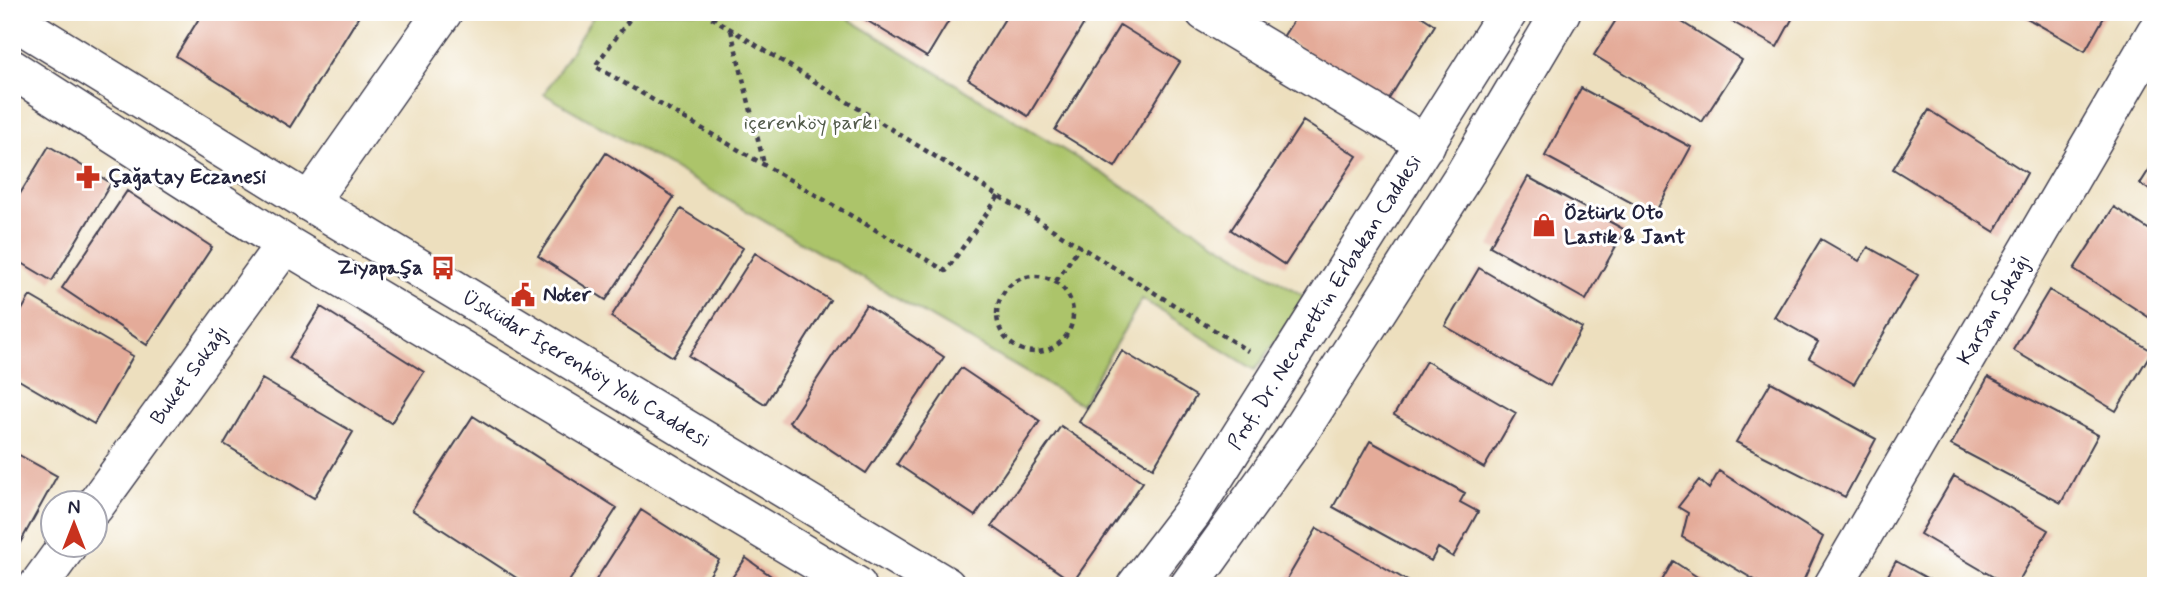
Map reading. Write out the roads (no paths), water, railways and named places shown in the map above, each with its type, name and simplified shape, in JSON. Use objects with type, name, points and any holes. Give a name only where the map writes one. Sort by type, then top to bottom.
[{"type":"main road","points":[[309,202],[443,12]]},
{"type":"main road","points":[[1205,12],[1426,144]]},
{"type":"main road","name":"Prof. Dr. Necmettin Erbakan Caddesi","points":[[1136,586],[1192,513],[1508,12]]},
{"type":"main road","name":"Prof. Dr. Necmettin Erbakan Caddesi","points":[[1189,586],[1297,436],[1466,172],[1561,12]]},
{"type":"main road","name":"Üsküdar İçerenköy Yolu Caddesi","points":[[12,19],[309,202],[946,586]]},
{"type":"main road","name":"Karsan Sokağı","points":[[1833,586],[2156,32]]},
{"type":"main road","points":[[12,69],[285,244],[857,586]]},
{"type":"main road","name":"Buket Sokağı","points":[[106,490],[285,244]]},
{"type":"main road","points":[[38,586],[56,560]]},
{"type":"place","name":"Çağatay Eczanesi","points":[[88,177]]},
{"type":"place","name":"Öztürk Oto Lastik & Jant","points":[[1544,225]]},
{"type":"place","name":"Ziyapaşa","points":[[443,268]]},
{"type":"place","name":"Noter","points":[[523,295]]},
{"type":"park label","name":"içerenköy parkı","points":[[811,123]]}]
